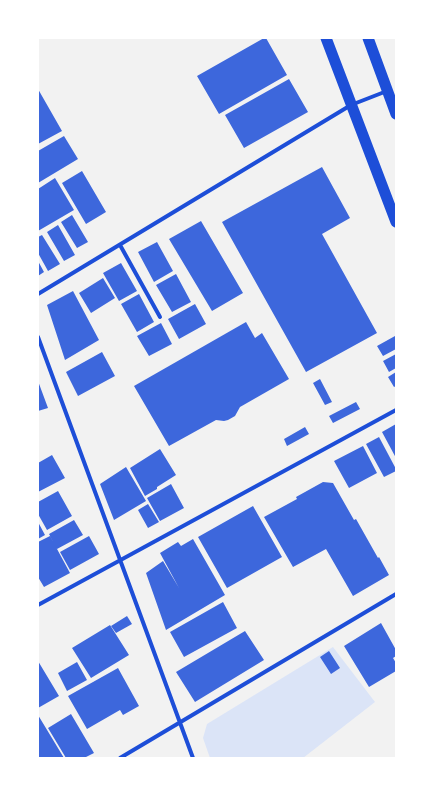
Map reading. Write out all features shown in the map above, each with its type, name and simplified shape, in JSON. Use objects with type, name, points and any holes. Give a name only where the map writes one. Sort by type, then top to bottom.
[{"type":"highway","points":[[326,38],[396,222]]},
{"type":"highway","points":[[368,38],[396,114]]},
{"type":"street","points":[[38,294],[351,105],[388,91]]},
{"type":"street","points":[[120,245],[160,317]]},
{"type":"street","points":[[38,337],[193,758]]},
{"type":"street","points":[[38,605],[396,410]]},
{"type":"street","points":[[120,758],[396,594]]},
{"type":"shaded area","points":[[333,647],[375,702],[303,758],[210,758],[203,738],[207,724]]},
{"type":"building","points":[[266,38],[287,75],[219,114],[197,76]]},
{"type":"building","points":[[289,79],[308,112],[244,148],[225,115]]},
{"type":"building","points":[[38,89],[62,131],[38,144]]},
{"type":"building","points":[[64,136],[78,159],[38,183],[38,151]]},
{"type":"building","points":[[322,167],[350,218],[322,234],[377,333],[306,372],[222,222]]},
{"type":"building","points":[[82,171],[106,212],[86,224],[62,183]]},
{"type":"building","points":[[55,178],[74,210],[38,231],[38,189]]},
{"type":"building","points":[[72,215],[88,242],[77,248],[61,222]]},
{"type":"building","points":[[201,221],[243,293],[212,311],[169,239]]},
{"type":"building","points":[[58,225],[75,255],[64,261],[47,232]]},
{"type":"building","points":[[42,235],[60,264],[48,271],[38,253],[38,237]]},
{"type":"building","points":[[157,242],[173,271],[154,282],[138,252]]},
{"type":"building","points":[[38,261],[44,272],[38,276]]},
{"type":"building","points":[[121,263],[137,291],[119,301],[103,273]]},
{"type":"building","points":[[176,274],[191,302],[172,312],[156,285]]},
{"type":"building","points":[[103,278],[115,298],[91,313],[79,293]]},
{"type":"building","points":[[73,291],[99,340],[65,360],[47,305]]},
{"type":"building","points":[[139,294],[154,322],[137,332],[121,304]]},
{"type":"building","points":[[195,304],[206,324],[179,339],[168,319]]},
{"type":"building","points":[[246,322],[255,338],[262,333],[289,379],[240,407],[235,416],[228,420],[216,420],[169,446],[134,386]]},
{"type":"building","points":[[161,323],[172,344],[149,356],[137,336]]},
{"type":"building","points":[[395,336],[396,349],[383,356],[377,346]]},
{"type":"building","points":[[102,352],[115,376],[78,396],[66,372]]},
{"type":"building","points":[[396,354],[396,368],[389,372],[383,361]]},
{"type":"building","points":[[396,372],[396,386],[394,387],[388,377]]},
{"type":"building","points":[[320,379],[332,402],[325,405],[313,383]]},
{"type":"building","points":[[38,381],[48,408],[38,411]]},
{"type":"building","points":[[356,402],[360,409],[333,423],[329,416]]},
{"type":"building","points":[[396,424],[396,458],[382,432]]},
{"type":"building","points":[[305,427],[309,434],[287,446],[284,439]]},
{"type":"building","points":[[379,437],[396,469],[396,471],[384,477],[366,444]]},
{"type":"building","points":[[363,446],[377,473],[349,488],[334,461]]},
{"type":"building","points":[[160,449],[176,475],[145,496],[130,468]]},
{"type":"building","points":[[52,455],[65,478],[38,492],[38,463]]},
{"type":"building","points":[[126,467],[146,501],[114,520],[100,484]]},
{"type":"building","points":[[323,482],[333,483],[354,520],[356,519],[389,575],[353,596],[326,549],[293,567],[264,517],[297,499],[296,497]]},
{"type":"building","points":[[171,484],[184,508],[160,521],[147,498]]},
{"type":"building","points":[[58,491],[72,516],[47,530],[38,514],[38,502]]},
{"type":"building","points":[[148,504],[159,522],[148,528],[138,510]]},
{"type":"building","points":[[253,506],[282,557],[227,588],[198,537]]},
{"type":"building","points":[[74,520],[83,535],[57,549],[49,534]]},
{"type":"building","points":[[38,522],[45,535],[38,539]]},
{"type":"building","points":[[50,536],[70,573],[44,587],[38,577],[38,542]]},
{"type":"building","points":[[89,536],[99,554],[70,570],[60,552]]},
{"type":"building","points":[[193,539],[225,595],[166,630],[146,573],[163,561],[179,588],[160,553],[178,542],[181,546]]},
{"type":"building","points":[[223,602],[237,628],[184,657],[170,632]]},
{"type":"building","points":[[127,616],[132,624],[116,633],[111,626]]},
{"type":"building","points":[[381,623],[396,650],[396,656],[393,658],[396,663],[396,671],[369,687],[344,646]]},
{"type":"building","points":[[110,625],[129,655],[91,678],[72,648]]},
{"type":"building","points":[[245,631],[264,660],[195,702],[176,672]]},
{"type":"building","points":[[329,651],[340,668],[331,674],[320,657]]},
{"type":"building","points":[[38,661],[59,696],[38,708]]},
{"type":"building","points":[[77,662],[87,680],[67,691],[58,673]]},
{"type":"building","points":[[118,668],[139,706],[123,715],[120,710],[87,729],[68,696]]},
{"type":"building","points":[[71,714],[94,753],[84,758],[66,758],[48,728]]},
{"type":"building","points":[[38,715],[64,758],[38,758]]}]
